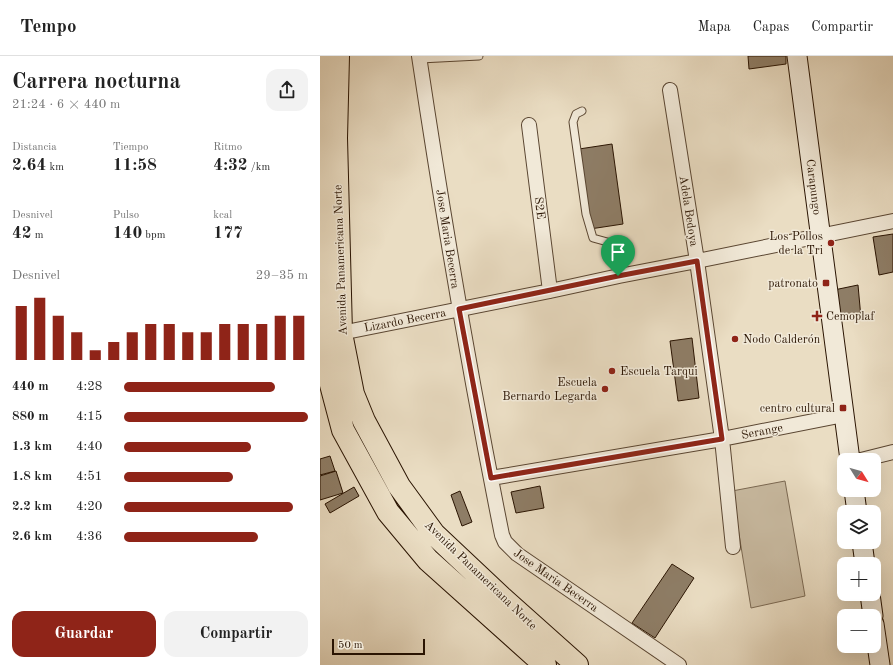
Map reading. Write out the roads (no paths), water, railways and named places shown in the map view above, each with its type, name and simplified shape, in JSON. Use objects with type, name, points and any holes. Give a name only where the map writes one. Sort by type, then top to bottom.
[{"type":"highway","name":"Avenida Panamericana Norte","points":[[321,56],[326,350],[343,430],[388,512],[428,560],[545,665]]},
{"type":"highway","name":"Avenida Panamericana Norte","points":[[338,56],[336,138],[326,350],[353,394],[364,422],[399,486],[434,534],[502,598],[577,665]]},
{"type":"street","name":"Carapungo","points":[[797,56],[849,453]]},
{"type":"street","name":"Jose Maria Becerra","points":[[420,58],[459,309],[502,535],[510,548],[679,665]]},
{"type":"street","name":"Adela Bedoya","points":[[670,90],[697,261],[722,439],[733,547]]},
{"type":"street","name":"S2E","points":[[529,125],[550,291]]},
{"type":"street","name":"Lizardo Becerra","points":[[326,350],[459,309],[893,221]]},
{"type":"street","name":"Serange","points":[[491,478],[722,439],[844,415]]},
{"type":"street","points":[[881,455],[893,452]]},
{"type":"street","points":[[878,653],[880,665]]},
{"type":"lane","points":[[420,58],[479,56]]},
{"type":"lane","points":[[582,111],[576,114],[573,122],[586,214],[593,238],[600,241],[609,241],[611,243],[618,276]]},
{"type":"place","name":"Los Pollos de la Tri","points":[[831,243]]},
{"type":"place","name":"patronato","points":[[826,283]]},
{"type":"place","name":"Cemoplaf","points":[[817,316]]},
{"type":"place","name":"Nodo Calderón","points":[[735,339]]},
{"type":"place","name":"Escuela Tarqui","points":[[612,371]]},
{"type":"place","name":"Escuela Bernardo Legarda","points":[[605,389]]},
{"type":"place","name":"centro cultural","points":[[843,408]]}]
